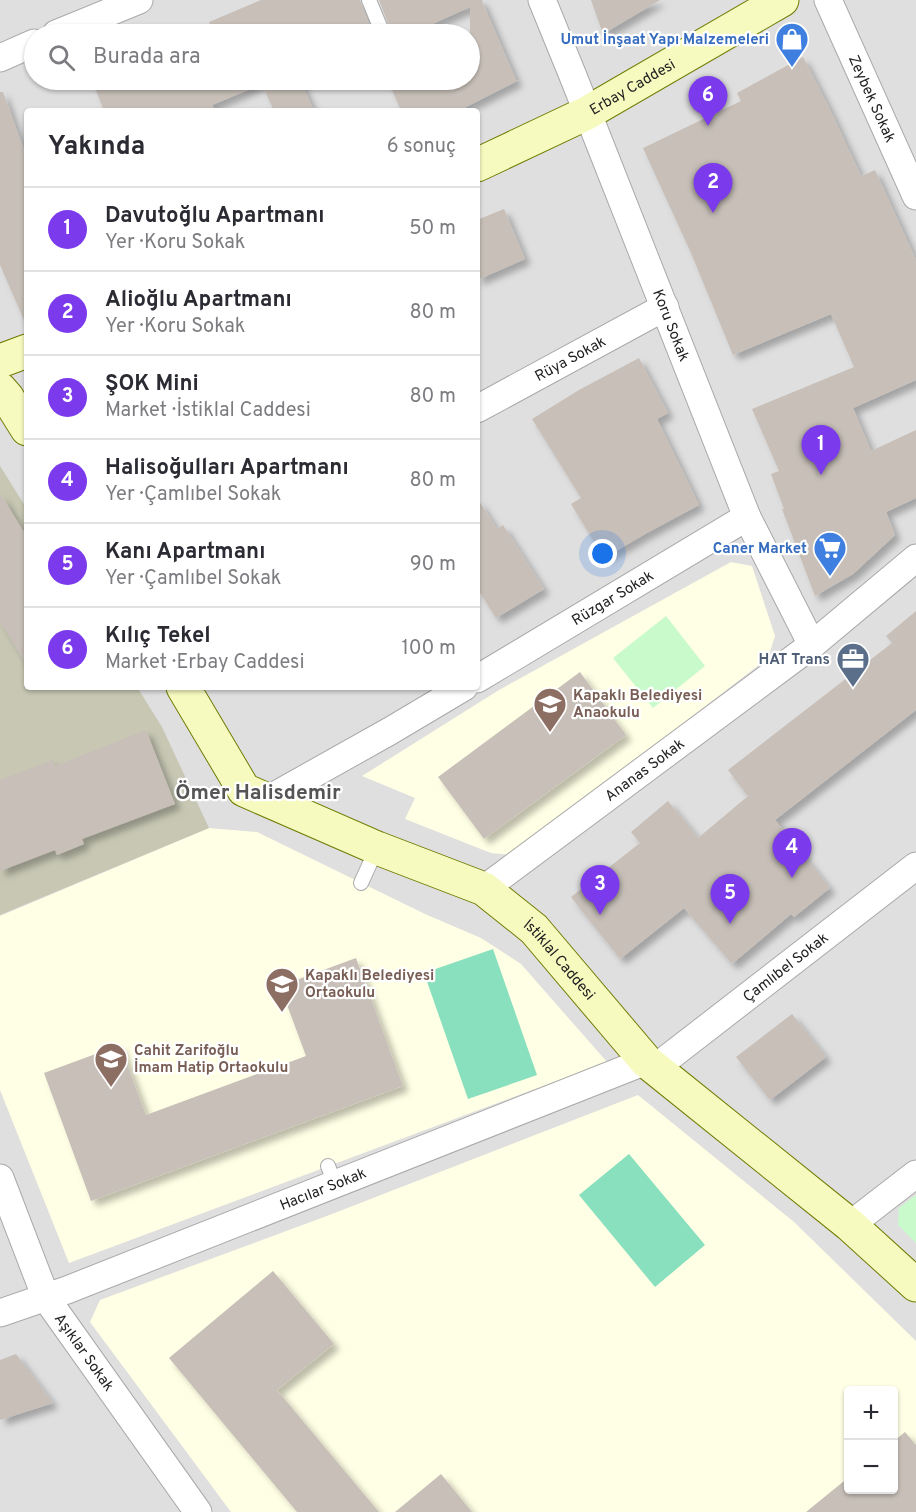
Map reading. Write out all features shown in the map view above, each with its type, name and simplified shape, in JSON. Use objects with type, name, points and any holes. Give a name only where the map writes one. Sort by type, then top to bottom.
[{"type":"street","points":[[80,24],[139,0]]},
{"type":"street","name":"Koru Sokak","points":[[542,0],[747,517],[813,645]]},
{"type":"street","name":"Erbay Caddesi","points":[[480,164],[587,113],[782,0]]},
{"type":"street","name":"Zeybek Sokak","points":[[828,0],[916,196]]},
{"type":"street","points":[[0,58],[24,48]]},
{"type":"street","name":"Rüya Sokak","points":[[480,407],[665,307]]},
{"type":"street","points":[[0,362],[24,352]]},
{"type":"street","points":[[0,389],[24,424]]},
{"type":"street","name":"Rüzgar Sokak","points":[[480,677],[747,517]]},
{"type":"street","name":"Ananas Sokak","points":[[484,889],[813,645],[916,558]]},
{"type":"street","name":"İstiklal Caddesi","points":[[185,690],[244,790],[377,848],[484,889],[534,929],[651,1065],[850,1225],[916,1285]]},
{"type":"street","points":[[267,800],[390,732],[459,690]]},
{"type":"street","name":"Çamlıbel Sokak","points":[[651,1065],[916,866]]},
{"type":"street","name":"Hacılar Sokak","points":[[0,1313],[46,1298],[332,1175],[651,1065]]},
{"type":"street","points":[[850,1225],[916,1174]]},
{"type":"street","name":"Aşıklar Sokak","points":[[0,1178],[46,1298],[198,1512]]},
{"type":"lane","points":[[369,0],[379,24]]},
{"type":"lane","points":[[361,883],[377,848]]},
{"type":"shaded area","points":[[0,0],[916,0],[916,1512],[0,1512]]},
{"type":"shaded area","points":[[0,466],[24,504],[24,690],[139,690],[162,727],[209,828],[0,915]]},
{"type":"shaded area","name":"Kapaklı Belediyesi Anaokulu","points":[[731,562],[752,566],[775,636],[768,658],[512,855],[491,853],[405,819],[415,798],[362,776],[499,690]]},
{"type":"shaded area","name":"Kapaklı Belediyesi Ortaokulu","points":[[209,828],[257,832],[425,914],[481,938],[521,964],[607,1062],[69,1263],[0,1090],[0,916]]},
{"type":"shaded area","points":[[638,1095],[794,1222],[916,1341],[916,1512],[231,1512],[90,1322],[100,1300],[332,1214]]},
{"type":"green space","points":[[666,616],[705,666],[653,708],[613,658]]},
{"type":"green space","points":[[493,949],[537,1075],[468,1099],[424,973]]},
{"type":"green space","points":[[629,1154],[705,1245],[655,1287],[579,1195]]},
{"type":"green space","points":[[916,1195],[916,1243],[898,1225],[899,1208]]},
{"type":"building","points":[[261,0],[360,0],[369,24],[210,24],[209,22]]},
{"type":"building","points":[[379,0],[483,0],[516,80],[519,80],[464,108],[400,108],[392,90],[480,90],[480,24],[470,24],[470,7],[432,24],[388,24]]},
{"type":"building","points":[[591,0],[660,0],[603,34]]},
{"type":"building","points":[[803,57],[861,176],[875,170],[916,260],[916,380],[853,408],[871,451],[916,430],[916,498],[886,512],[895,535],[853,574],[815,596],[771,474],[779,471],[752,409],[854,367],[831,314],[733,355],[691,253],[643,148],[741,101],[737,93]]},
{"type":"building","points":[[96,90],[248,90],[212,105],[214,108],[103,108]]},
{"type":"building","points":[[265,90],[305,90],[313,108],[273,108]]},
{"type":"building","points":[[0,92],[3,92],[24,150],[24,320],[0,265]]},
{"type":"building","points":[[504,209],[525,259],[480,279],[480,219]]},
{"type":"building","points":[[639,358],[668,413],[657,419],[699,505],[604,558],[571,504],[581,498],[532,419],[579,390]]},
{"type":"building","points":[[0,493],[24,532],[24,661],[0,621]]},
{"type":"building","points":[[480,503],[497,529],[503,525],[544,589],[496,618],[480,593]]},
{"type":"building","points":[[916,611],[916,710],[775,820],[830,888],[794,917],[791,914],[732,964],[684,908],[620,959],[571,897],[640,843],[631,832],[668,801],[698,838],[748,796],[728,770],[892,643],[886,636]]},
{"type":"building","points":[[580,672],[626,735],[484,839],[438,777]]},
{"type":"building","points":[[146,730],[175,804],[82,839],[84,844],[57,855],[55,850],[0,871],[0,780],[53,760],[55,766]]},
{"type":"building","points":[[356,958],[403,1086],[91,1201],[44,1073],[120,1045],[146,1115],[306,1056],[280,986]]},
{"type":"building","points":[[792,1014],[826,1057],[770,1100],[736,1057]]},
{"type":"building","points":[[273,1271],[334,1344],[277,1390],[379,1512],[297,1512],[169,1358]]},
{"type":"building","points":[[16,1354],[53,1403],[0,1420],[0,1360]]},
{"type":"building","points":[[905,1432],[916,1445],[916,1512],[806,1512],[844,1481],[844,1494],[898,1494],[898,1438]]},
{"type":"building","points":[[441,1474],[472,1512],[395,1512]]},
{"type":"place","name":"Umut İnşaat Yapı Malzemeleri","points":[[792,68]]},
{"type":"place","name":"Kılıç Tekel","points":[[708,126]]},
{"type":"place","name":"Alioğlu Apartmanı","points":[[713,213]]},
{"type":"place","name":"Davutoğlu Apartmanı","points":[[821,475]]},
{"type":"place","name":"Caner Market","points":[[830,577]]},
{"type":"place","name":"HAT Trans","points":[[853,688]]},
{"type":"place","name":"Kapaklı Belediyesi Anaokulu","points":[[550,733]]},
{"type":"place","name":"Halisoğulları Apartmanı","points":[[792,878]]},
{"type":"place","name":"ŞOK Mini","points":[[600,915]]},
{"type":"place","name":"Kanı Apartmanı","points":[[730,924]]},
{"type":"place","name":"Kapaklı Belediyesi Ortaokulu","points":[[282,1013]]},
{"type":"place","name":"Cahit Zarifoğlu İmam Hatip Ortaokulu","points":[[111,1088]]},
{"type":"district","name":"Ömer Halisdemir","points":[[258,792]]}]
